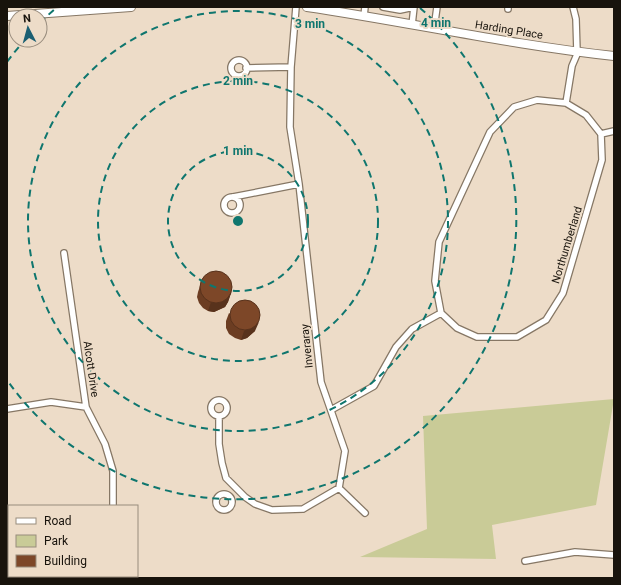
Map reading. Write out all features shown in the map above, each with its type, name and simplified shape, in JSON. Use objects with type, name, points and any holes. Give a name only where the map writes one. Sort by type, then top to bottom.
[{"type":"main road","points":[[7,16],[132,7]]},
{"type":"main road","name":"Harding Place","points":[[307,7],[577,52],[614,56]]},
{"type":"street","name":"Inveraray","points":[[296,7],[291,67],[290,127],[299,184],[321,382],[344,451],[339,488]]},
{"type":"street","points":[[364,16],[365,7]]},
{"type":"street","points":[[383,7],[400,10],[414,7],[412,25]]},
{"type":"street","points":[[434,29],[437,7]]},
{"type":"street","points":[[566,103],[572,66],[577,52],[576,19],[573,7]]},
{"type":"street","points":[[246,68],[291,67]]},
{"type":"street","points":[[331,410],[374,386],[396,347],[412,328],[442,313],[435,281],[438,242],[490,132],[514,108],[537,100],[566,103],[586,116],[600,134],[614,131]]},
{"type":"street","name":"Northumberland","points":[[442,313],[457,328],[477,337],[517,337],[546,320],[563,293],[602,160],[600,134]]},
{"type":"street","points":[[233,198],[299,184]]},
{"type":"street","name":"Alcott Drive","points":[[64,253],[86,407],[105,444],[113,471],[113,505]]},
{"type":"street","points":[[7,410],[51,402],[86,407]]},
{"type":"street","points":[[219,416],[219,444],[226,478],[255,504],[272,510],[304,509],[339,488],[364,513]]},
{"type":"street","points":[[230,496],[237,489]]},
{"type":"street","points":[[525,561],[575,552],[614,555]]},
{"type":"green space","points":[[614,399],[596,505],[492,525],[496,559],[360,557],[427,529],[423,416]]},
{"type":"building","points":[[216,271],[227,276],[232,287],[227,298],[216,303],[205,298],[200,287],[205,276]]},
{"type":"building","points":[[245,300],[256,304],[260,315],[256,326],[245,330],[234,326],[230,315],[234,304]]}]
